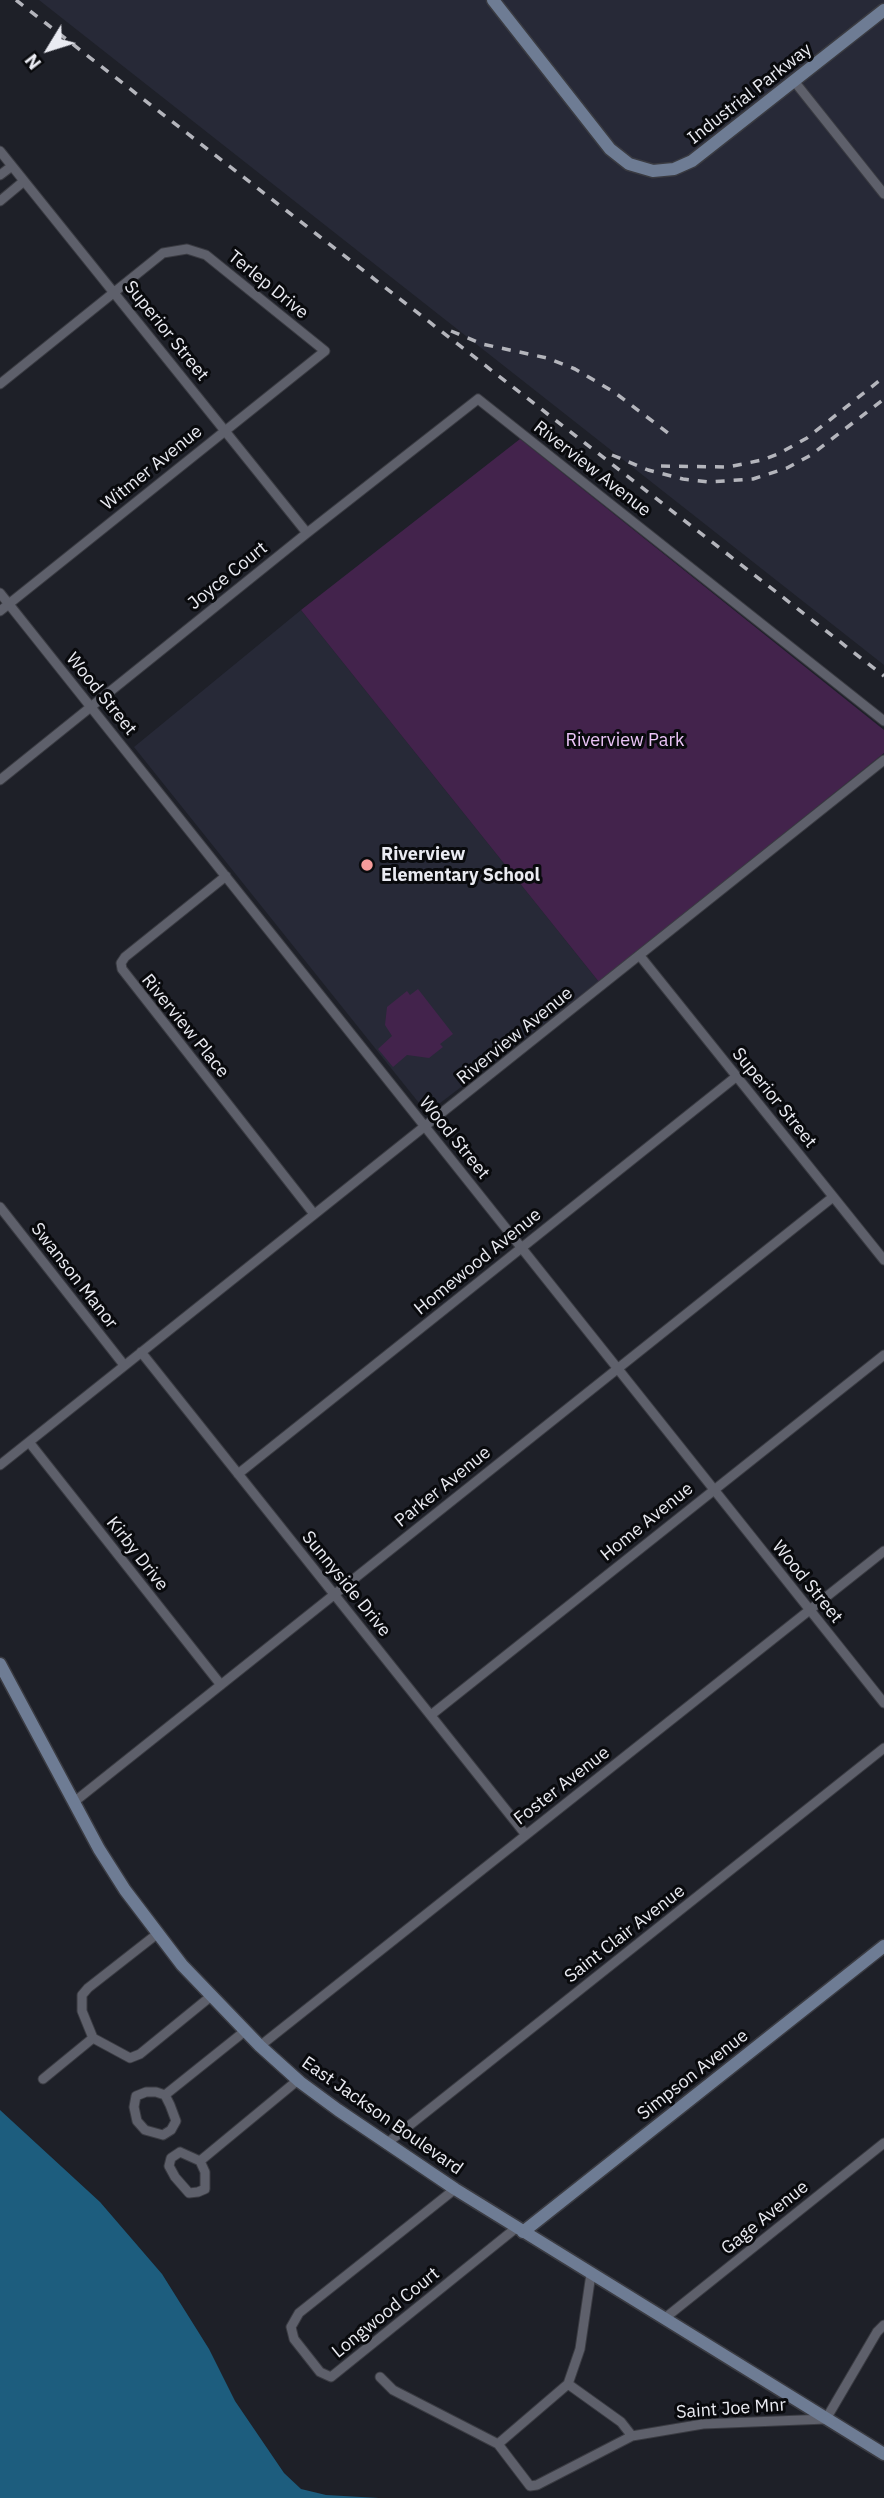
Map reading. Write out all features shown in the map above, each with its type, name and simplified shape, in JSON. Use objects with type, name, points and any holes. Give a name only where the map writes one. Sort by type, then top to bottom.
[{"type":"main road","name":"Industrial Parkway","points":[[493,0],[602,140],[620,159],[638,168],[664,171],[692,161],[884,10]]},
{"type":"main road","name":"East Jackson Boulevard","points":[[0,1664],[122,1886],[157,1934],[210,1997],[298,2080],[454,2189],[884,2454]]},
{"type":"main road","name":"Simpson Avenue","points":[[520,2230],[884,1946]]},
{"type":"street","points":[[794,81],[884,194]]},
{"type":"street","name":"Superior Street","points":[[0,151],[307,533]]},
{"type":"street","points":[[0,176],[12,166]]},
{"type":"street","points":[[0,201],[24,181]]},
{"type":"street","name":"Terlep Drive","points":[[115,292],[163,253],[187,249],[206,255],[325,351]]},
{"type":"street","points":[[0,384],[115,292]]},
{"type":"street","name":"Witmer Avenue","points":[[0,611],[325,351]]},
{"type":"street","name":"Joyce Court","points":[[0,780],[478,399]]},
{"type":"street","name":"Riverview Avenue","points":[[478,399],[884,721]]},
{"type":"street","name":"Wood Street","points":[[0,593],[884,1703]]},
{"type":"street","name":"Riverview Avenue","points":[[0,1465],[884,760]]},
{"type":"street","name":"Riverview Place","points":[[226,876],[125,957],[121,963],[122,970],[314,1213]]},
{"type":"street","name":"Superior Street","points":[[639,956],[884,1260]]},
{"type":"street","name":"Homewood Avenue","points":[[238,1474],[737,1076]]},
{"type":"street","name":"Parker Avenue","points":[[74,1802],[833,1197]]},
{"type":"street","name":"Swanson Manor","points":[[0,1207],[124,1366]]},
{"type":"street","name":"Sunnyside Drive","points":[[141,1352],[526,1835]]},
{"type":"street","name":"Home Avenue","points":[[431,1716],[884,1355]]},
{"type":"street","name":"Kirby Drive","points":[[29,1442],[221,1685]]},
{"type":"street","name":"Foster Avenue","points":[[260,2046],[884,1551]]},
{"type":"street","name":"Saint Clair Avenue","points":[[386,2144],[884,1748]]},
{"type":"street","points":[[157,1934],[82,1995],[82,2011],[93,2038],[130,2058],[140,2054],[210,1997]]},
{"type":"street","points":[[165,2095],[245,2031]]},
{"type":"street","points":[[43,2079],[93,2038]]},
{"type":"street","points":[[200,2161],[298,2080]]},
{"type":"street","points":[[146,2092],[165,2095],[176,2121],[171,2130],[163,2134],[152,2134],[137,2121],[134,2107],[136,2096],[146,2092]]},
{"type":"street","name":"Gage Avenue","points":[[665,2318],[884,2143]]},
{"type":"street","points":[[180,2152],[200,2161],[205,2172],[205,2189],[189,2193],[181,2187],[169,2166],[171,2158],[180,2152]]},
{"type":"street","name":"Longwood Court","points":[[454,2189],[299,2313],[290,2327],[294,2339],[320,2372],[331,2377],[520,2230]]},
{"type":"street","points":[[380,2377],[393,2390],[498,2444],[568,2384],[580,2349],[591,2274]]},
{"type":"street","points":[[826,2419],[877,2332],[884,2325]]},
{"type":"street","points":[[568,2384],[621,2422],[632,2437]]},
{"type":"street","name":"Saint Joe Mnr","points":[[498,2444],[530,2486],[537,2485],[632,2437],[703,2424],[826,2419]]},
{"type":"shaded area","points":[[39,0],[884,0],[884,665]]},
{"type":"shaded area","name":"Riverview Elementary School","points":[[301,610],[599,982],[427,1113],[134,747]]},
{"type":"green space","name":"Riverview Park","points":[[520,439],[884,730],[884,753],[599,982],[301,610]]},
{"type":"green space","points":[[418,989],[453,1034],[440,1044],[443,1047],[429,1058],[407,1055],[393,1067],[378,1049],[392,1036],[385,1025],[387,1007],[407,991],[410,995]]},
{"type":"water","points":[[0,2110],[100,2202],[162,2274],[209,2349],[235,2401],[284,2473],[301,2489],[326,2495],[379,2498],[0,2498]]},
{"type":"railway","points":[[16,0],[884,676]]},
{"type":"railway","points":[[451,331],[482,344],[547,358],[575,369],[614,392],[672,436]]},
{"type":"railway","points":[[661,466],[728,467],[778,454],[807,438],[884,377]]},
{"type":"railway","points":[[612,455],[648,470],[683,479],[709,482],[753,479],[787,468],[811,455],[884,399]]},
{"type":"place","name":"Riverview Elementary School","points":[[367,865]]}]
